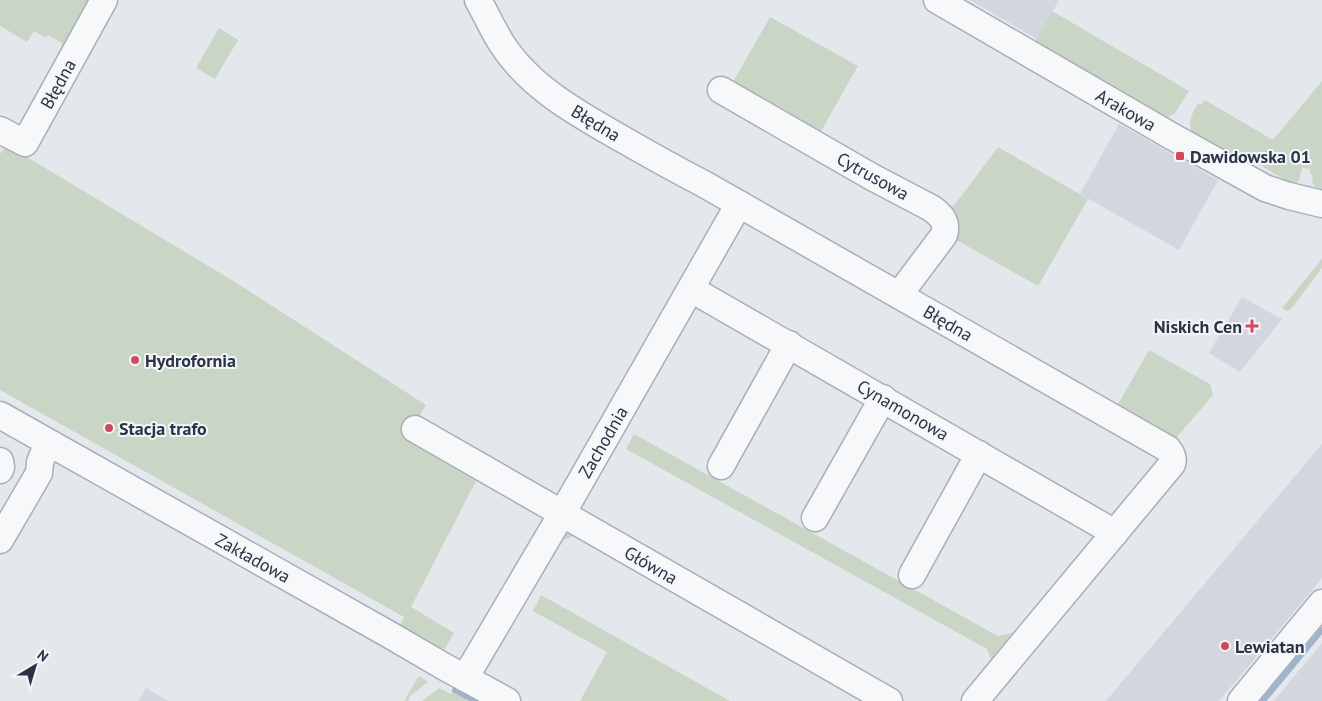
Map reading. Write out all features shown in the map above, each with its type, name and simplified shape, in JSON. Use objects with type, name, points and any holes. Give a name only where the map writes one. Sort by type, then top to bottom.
[{"type":"street","name":"Błędna","points":[[0,130],[25,143],[104,0]]},
{"type":"street","name":"Błędna","points":[[478,0],[502,44],[523,69],[558,101],[581,116],[900,295],[1172,453],[1172,464],[975,701]]},
{"type":"street","name":"Arakowa","points":[[937,0],[1264,188],[1322,204]]},
{"type":"street","name":"Cytrusowa","points":[[721,90],[938,213],[944,221],[946,229],[944,235],[900,295]]},
{"type":"street","name":"Zachodnia","points":[[465,678],[562,514],[739,204]]},
{"type":"street","name":"Cynamonowa","points":[[691,288],[1115,533]]},
{"type":"street","points":[[721,466],[789,344]]},
{"type":"street","points":[[816,518],[883,398]]},
{"type":"street","name":"Zakładowa","points":[[0,416],[507,701]]},
{"type":"street","name":"Główna","points":[[415,429],[888,701]]},
{"type":"street","points":[[0,540],[39,473],[40,462],[48,443]]},
{"type":"street","points":[[912,575],[979,454]]},
{"type":"street","points":[[0,461],[0,470]]},
{"type":"street","points":[[1241,701],[1322,603]]},
{"type":"shaded area","points":[[970,0],[1059,0],[1037,39]]},
{"type":"shaded area","points":[[1119,124],[1218,180],[1179,250],[1080,194]]},
{"type":"shaded area","points":[[1242,297],[1282,319],[1240,372],[1209,353]]},
{"type":"shaded area","points":[[1322,444],[1322,578],[1269,642],[1219,701],[1106,701]]},
{"type":"shaded area","points":[[1322,643],[1322,701],[1274,701]]},
{"type":"shaded area","points":[[146,688],[168,701],[138,701]]},
{"type":"green space","points":[[0,0],[95,0],[65,48],[61,46],[62,43],[48,35],[46,38],[34,31],[27,42],[0,26]]},
{"type":"green space","points":[[1052,11],[1189,91],[1175,113],[1167,118],[1155,115],[1034,44]]},
{"type":"green space","points":[[770,17],[858,66],[820,133],[953,207],[998,147],[1088,199],[1038,286],[951,237],[733,82]]},
{"type":"green space","points":[[219,28],[238,40],[215,79],[196,68]]},
{"type":"green space","points":[[1322,81],[1322,189],[1314,186],[1312,182],[1313,175],[1310,174],[1310,169],[1302,168],[1299,180],[1296,184],[1292,184],[1255,162],[1252,168],[1192,135],[1190,122],[1192,115],[1198,103],[1201,105],[1205,100],[1273,140]]},
{"type":"green space","points":[[7,145],[235,282],[426,405],[405,439],[476,481],[411,607],[454,633],[445,649],[425,643],[399,627],[404,617],[0,390],[0,154]]},
{"type":"green space","points":[[1322,259],[1322,268],[1291,309],[1287,311],[1282,308]]},
{"type":"green space","points":[[1149,350],[1210,384],[1213,395],[1176,438],[1118,404]]},
{"type":"green space","points":[[634,434],[998,636],[1012,633],[991,659],[987,649],[626,449]]},
{"type":"green space","points":[[564,529],[600,546],[598,550],[574,536],[563,540],[534,589],[532,586]]},
{"type":"green space","points":[[541,595],[730,701],[580,701],[607,652],[533,611]]},
{"type":"green space","points":[[419,676],[428,682],[410,696],[408,701],[404,701]]},
{"type":"green space","points":[[456,684],[486,701],[422,701],[439,688],[451,694]]},
{"type":"waterway","points":[[1263,701],[1322,630]]},
{"type":"waterway","points":[[455,690],[475,701]]},
{"type":"place","name":"Dawidowska 01","points":[[1180,156]]},
{"type":"place","name":"Niskich Cen","points":[[1252,326]]},
{"type":"place","name":"Hydrofornia","points":[[135,360]]},
{"type":"place","name":"Stacja trafo","points":[[109,428]]},
{"type":"place","name":"Lewiatan","points":[[1225,646]]}]
